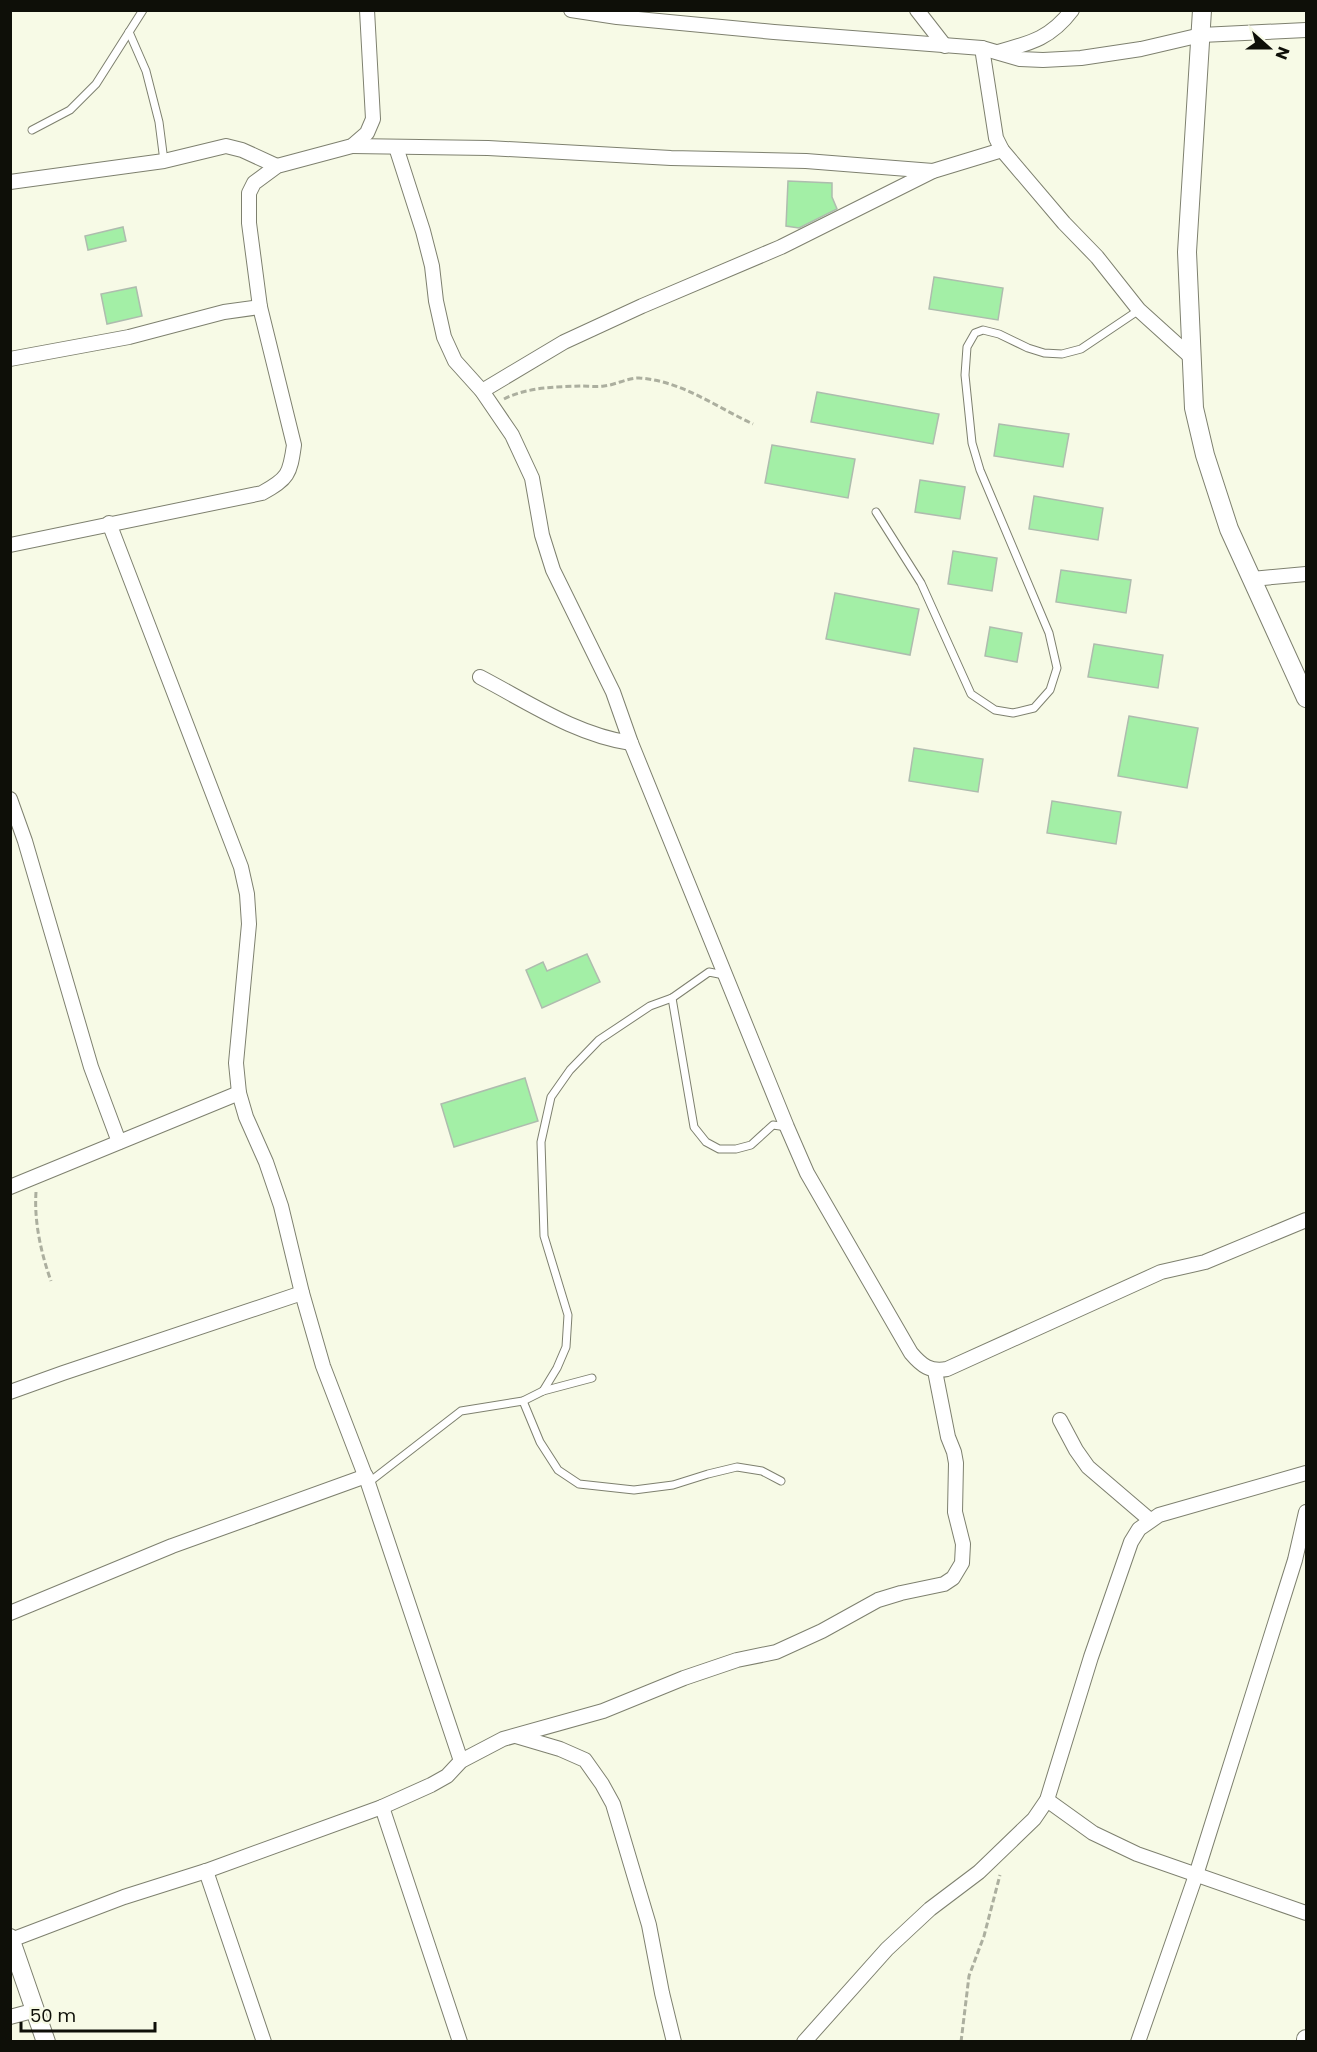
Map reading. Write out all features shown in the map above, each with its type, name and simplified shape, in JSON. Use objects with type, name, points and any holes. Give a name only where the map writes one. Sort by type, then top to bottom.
[{"type":"street","points":[[352,146],[367,133],[373,119],[367,10]]},
{"type":"street","points":[[571,10],[617,17],[982,48],[1020,59],[1081,58],[1141,49],[1201,35],[1306,30]]},
{"type":"street","points":[[917,10],[945,46]]},
{"type":"street","points":[[997,52],[1045,37],[1056,30],[1072,10]]},
{"type":"street","points":[[1202,10],[1187,252],[1194,408],[1205,455],[1229,529],[1306,698]]},
{"type":"street","points":[[982,48],[996,138],[1002,150],[1064,223],[1097,257],[1139,310],[1191,357]]},
{"type":"street","points":[[10,182],[164,161],[226,146],[242,150],[277,166]]},
{"type":"street","points":[[10,545],[262,493],[281,483],[291,466],[294,445],[260,307],[249,223],[249,193],[254,183],[277,166],[352,146],[488,148],[671,158],[806,161],[933,171]]},
{"type":"street","points":[[396,147],[432,266],[436,302],[444,337],[455,361],[482,391],[512,435],[532,478],[542,535],[553,570],[609,683],[631,743],[807,1173],[895,1328],[917,1361],[935,1371],[957,1364],[1161,1272],[1205,1262],[1306,1220]]},
{"type":"street","points":[[482,391],[564,342],[642,306],[782,247],[933,171],[1002,150]]},
{"type":"street","points":[[10,359],[129,337],[224,312],[260,307]]},
{"type":"street","points":[[109,523],[241,867],[247,894],[249,924],[236,1064],[239,1093],[246,1117],[267,1162],[323,1366],[367,1479],[461,1761]]},
{"type":"street","points":[[1252,579],[1306,574]]},
{"type":"street","points":[[480,677],[582,730],[609,740],[631,743]]},
{"type":"street","points":[[10,799],[25,841],[92,1066],[119,1142]]},
{"type":"street","points":[[10,1187],[239,1093]]},
{"type":"street","points":[[10,1392],[63,1372],[302,1293]]},
{"type":"street","points":[[46,2042],[11,1939],[382,1807],[431,1785],[447,1776],[461,1761],[503,1739],[603,1711],[684,1678],[737,1660],[776,1652],[822,1631],[878,1600],[944,1584],[953,1578],[962,1563],[963,1544],[955,1512],[956,1463],[948,1437],[935,1371]]},
{"type":"street","points":[[1060,1420],[1088,1467],[1150,1520]]},
{"type":"street","points":[[804,2042],[886,1949],[930,1909],[979,1872],[1034,1819],[1047,1800],[1131,1542],[1139,1529],[1159,1515],[1306,1473]]},
{"type":"street","points":[[10,1613],[172,1546],[367,1479]]},
{"type":"street","points":[[1138,2042],[1196,1875],[1295,1560],[1306,1512]]},
{"type":"street","points":[[516,1736],[560,1749],[585,1760],[613,1804],[649,1924],[674,2042]]},
{"type":"street","points":[[1047,1800],[1093,1833],[1137,1854],[1306,1913]]},
{"type":"street","points":[[382,1807],[460,2042]]},
{"type":"street","points":[[206,1871],[264,2042]]},
{"type":"street","points":[[10,2017],[36,2010]]},
{"type":"lane","points":[[32,130],[69,110],[96,84],[143,10]]},
{"type":"lane","points":[[129,32],[146,70],[159,122],[164,161]]},
{"type":"lane","points":[[876,512],[921,583],[971,694],[995,710],[1013,713],[1034,708],[1050,690],[1057,668],[1049,633],[980,470],[975,452],[966,375],[967,347],[975,333],[983,330],[999,334],[1044,353],[1062,354],[1081,349],[1139,310]]},
{"type":"lane","points":[[543,1391],[566,1347],[568,1315],[544,1236],[541,1142],[550,1097],[570,1070],[599,1040],[650,1006],[672,998],[709,972],[726,975]]},
{"type":"lane","points":[[672,998],[694,1127],[706,1142],[719,1149],[736,1149],[751,1145],[773,1125],[787,1127]]},
{"type":"lane","points":[[367,1479],[461,1411],[523,1401],[543,1391],[592,1378]]},
{"type":"lane","points":[[523,1401],[540,1442],[558,1470],[579,1485],[643,1489],[673,1485],[737,1467],[762,1471],[781,1481]]},
{"type":"path","points":[[492,406],[515,393],[557,387],[604,386],[638,378],[692,392],[753,424]]},
{"type":"path","points":[[38,1175],[35,1201],[37,1228],[43,1259],[51,1281]]},
{"type":"path","points":[[961,2042],[969,1976],[984,1936],[1001,1871]]},
{"type":"building","points":[[788,181],[832,183],[832,197],[837,209],[799,228],[786,226]]},
{"type":"building","points":[[123,227],[126,241],[88,250],[85,236]]},
{"type":"building","points":[[934,277],[1003,288],[998,320],[929,309]]},
{"type":"building","points":[[136,287],[142,316],[107,324],[101,294]]},
{"type":"building","points":[[817,392],[939,414],[933,444],[811,422]]},
{"type":"building","points":[[999,424],[1069,434],[1063,467],[994,456]]},
{"type":"building","points":[[772,445],[855,459],[848,498],[765,483]]},
{"type":"building","points":[[920,480],[965,487],[960,519],[915,512]]},
{"type":"building","points":[[1034,496],[1103,508],[1098,540],[1029,529]]},
{"type":"building","points":[[953,551],[997,558],[992,591],[948,584]]},
{"type":"building","points":[[1061,570],[1131,580],[1126,613],[1056,602]]},
{"type":"building","points":[[835,593],[919,609],[910,655],[826,639]]},
{"type":"building","points":[[990,627],[1022,633],[1017,662],[985,656]]},
{"type":"building","points":[[1094,644],[1163,655],[1158,688],[1088,677]]},
{"type":"building","points":[[1129,716],[1198,728],[1187,788],[1118,776]]},
{"type":"building","points":[[914,748],[983,759],[978,792],[909,781]]},
{"type":"building","points":[[1052,801],[1121,812],[1116,844],[1047,833]]},
{"type":"building","points":[[587,954],[600,982],[542,1008],[526,970],[543,962],[547,971]]},
{"type":"building","points":[[525,1078],[538,1121],[454,1147],[441,1104]]}]
